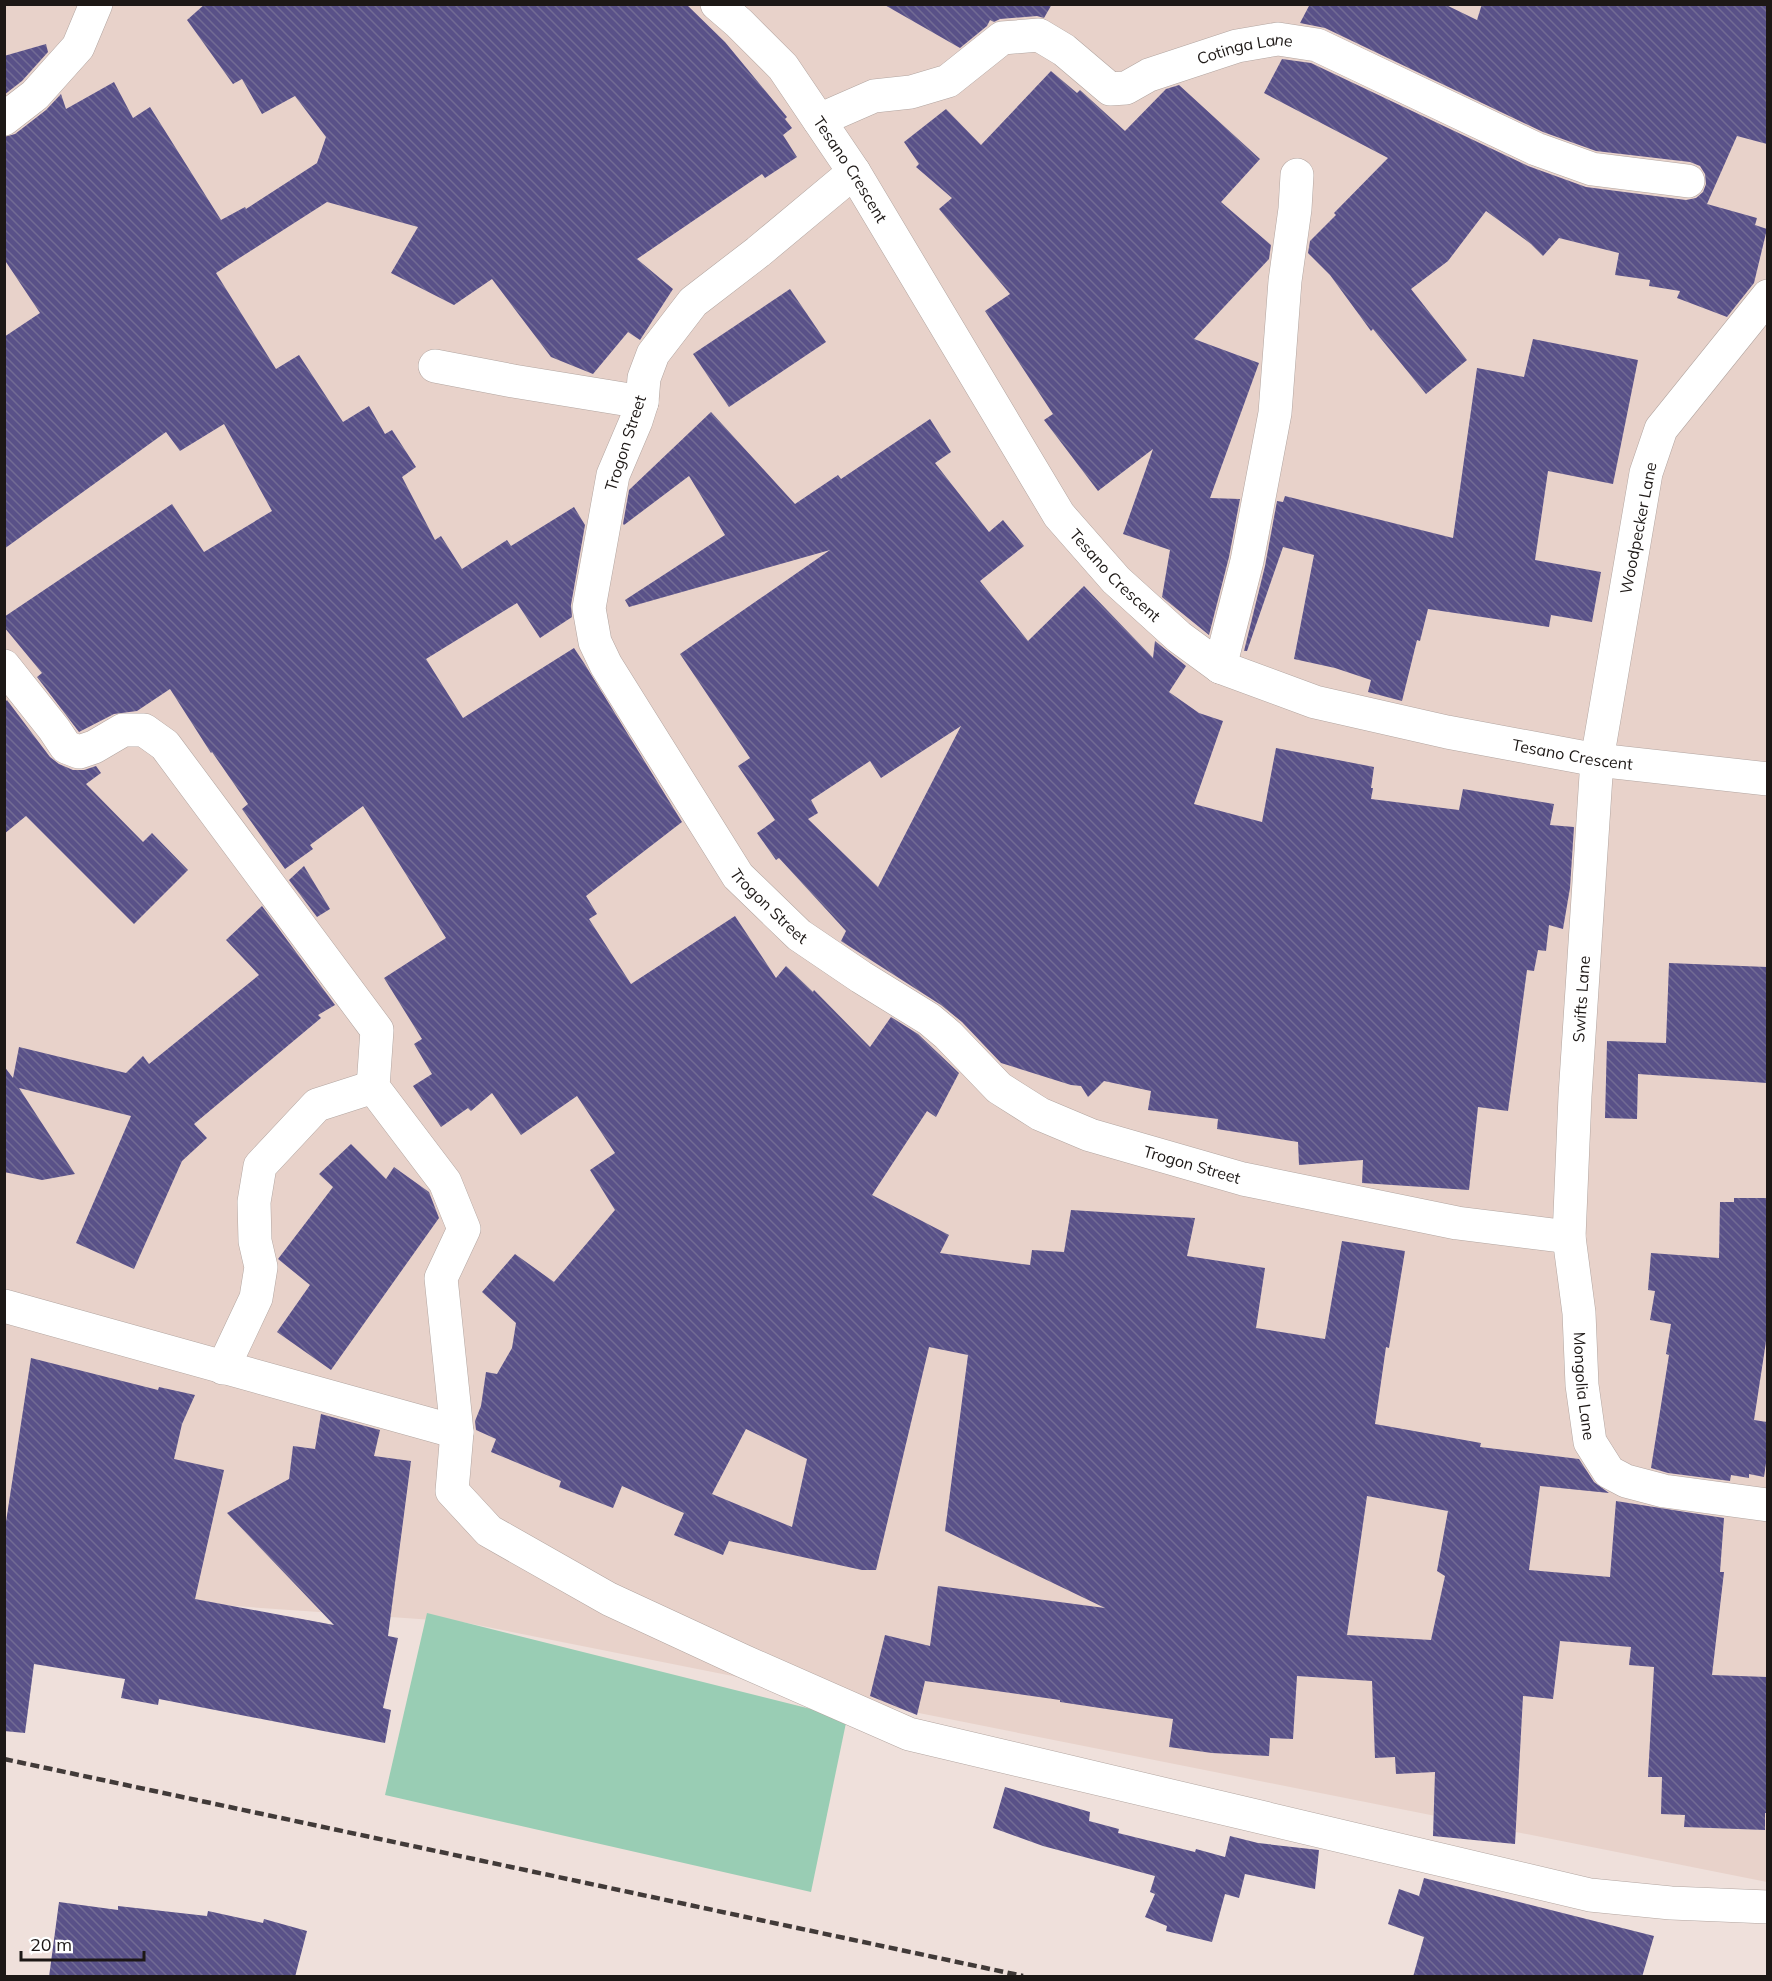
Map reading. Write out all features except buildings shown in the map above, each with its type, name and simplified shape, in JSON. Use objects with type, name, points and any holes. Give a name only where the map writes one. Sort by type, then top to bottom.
[{"type":"street","points":[[4,118],[36,95],[78,47],[96,4]]},
{"type":"street","name":"Tesano Crescent","points":[[717,4],[783,67],[854,172],[1059,515],[1116,580],[1179,637],[1220,667],[1315,702],[1447,732],[1597,760],[1767,779]]},
{"type":"street","name":"Cotinga Lane","points":[[819,120],[874,96],[911,92],[948,81],[1002,38],[1039,35],[1064,50],[1110,89],[1126,88],[1149,75],[1237,46],[1278,39],[1317,45],[1536,149],[1592,169],[1688,181]]},
{"type":"street","name":"Trogon Street","points":[[854,172],[758,252],[693,302],[653,354],[644,378],[642,402],[613,475],[589,608],[595,642],[606,665],[738,876],[799,935],[929,1019],[948,1035],[999,1088],[1040,1114],[1090,1135],[1243,1179],[1456,1223],[1569,1238]]},
{"type":"street","points":[[1220,667],[1247,561],[1275,413],[1285,281],[1295,209],[1297,175]]},
{"type":"street","name":"Woodpecker Lane","points":[[1597,760],[1646,473],[1661,429],[1767,296]]},
{"type":"street","points":[[435,366],[642,402]]},
{"type":"street","points":[[4,666],[66,747],[79,752],[94,747],[123,730],[144,730],[165,745],[377,1030],[373,1087],[445,1182],[464,1229],[441,1278],[457,1432],[452,1491],[489,1531],[609,1599],[909,1734],[1590,1895],[1671,1904],[1767,1907]]},
{"type":"street","name":"Swifts Lane","points":[[1569,1238],[1575,1096],[1597,760]]},
{"type":"street","points":[[223,1368],[256,1298],[261,1267],[255,1241],[254,1202],[260,1166],[317,1105],[373,1087]]},
{"type":"street","name":"Mongolia Lane","points":[[1569,1238],[1579,1313],[1582,1385],[1590,1442],[1609,1472],[1626,1481],[1664,1491],[1767,1505]]},
{"type":"street","points":[[4,1306],[457,1432]]},
{"type":"shaded area","points":[[4,5],[1767,5],[1767,1882],[462,1622],[5,1590]]},
{"type":"green space","points":[[427,1613],[847,1718],[811,1892],[385,1795]]},
{"type":"railway","points":[[4,1759],[1023,1976]]}]
